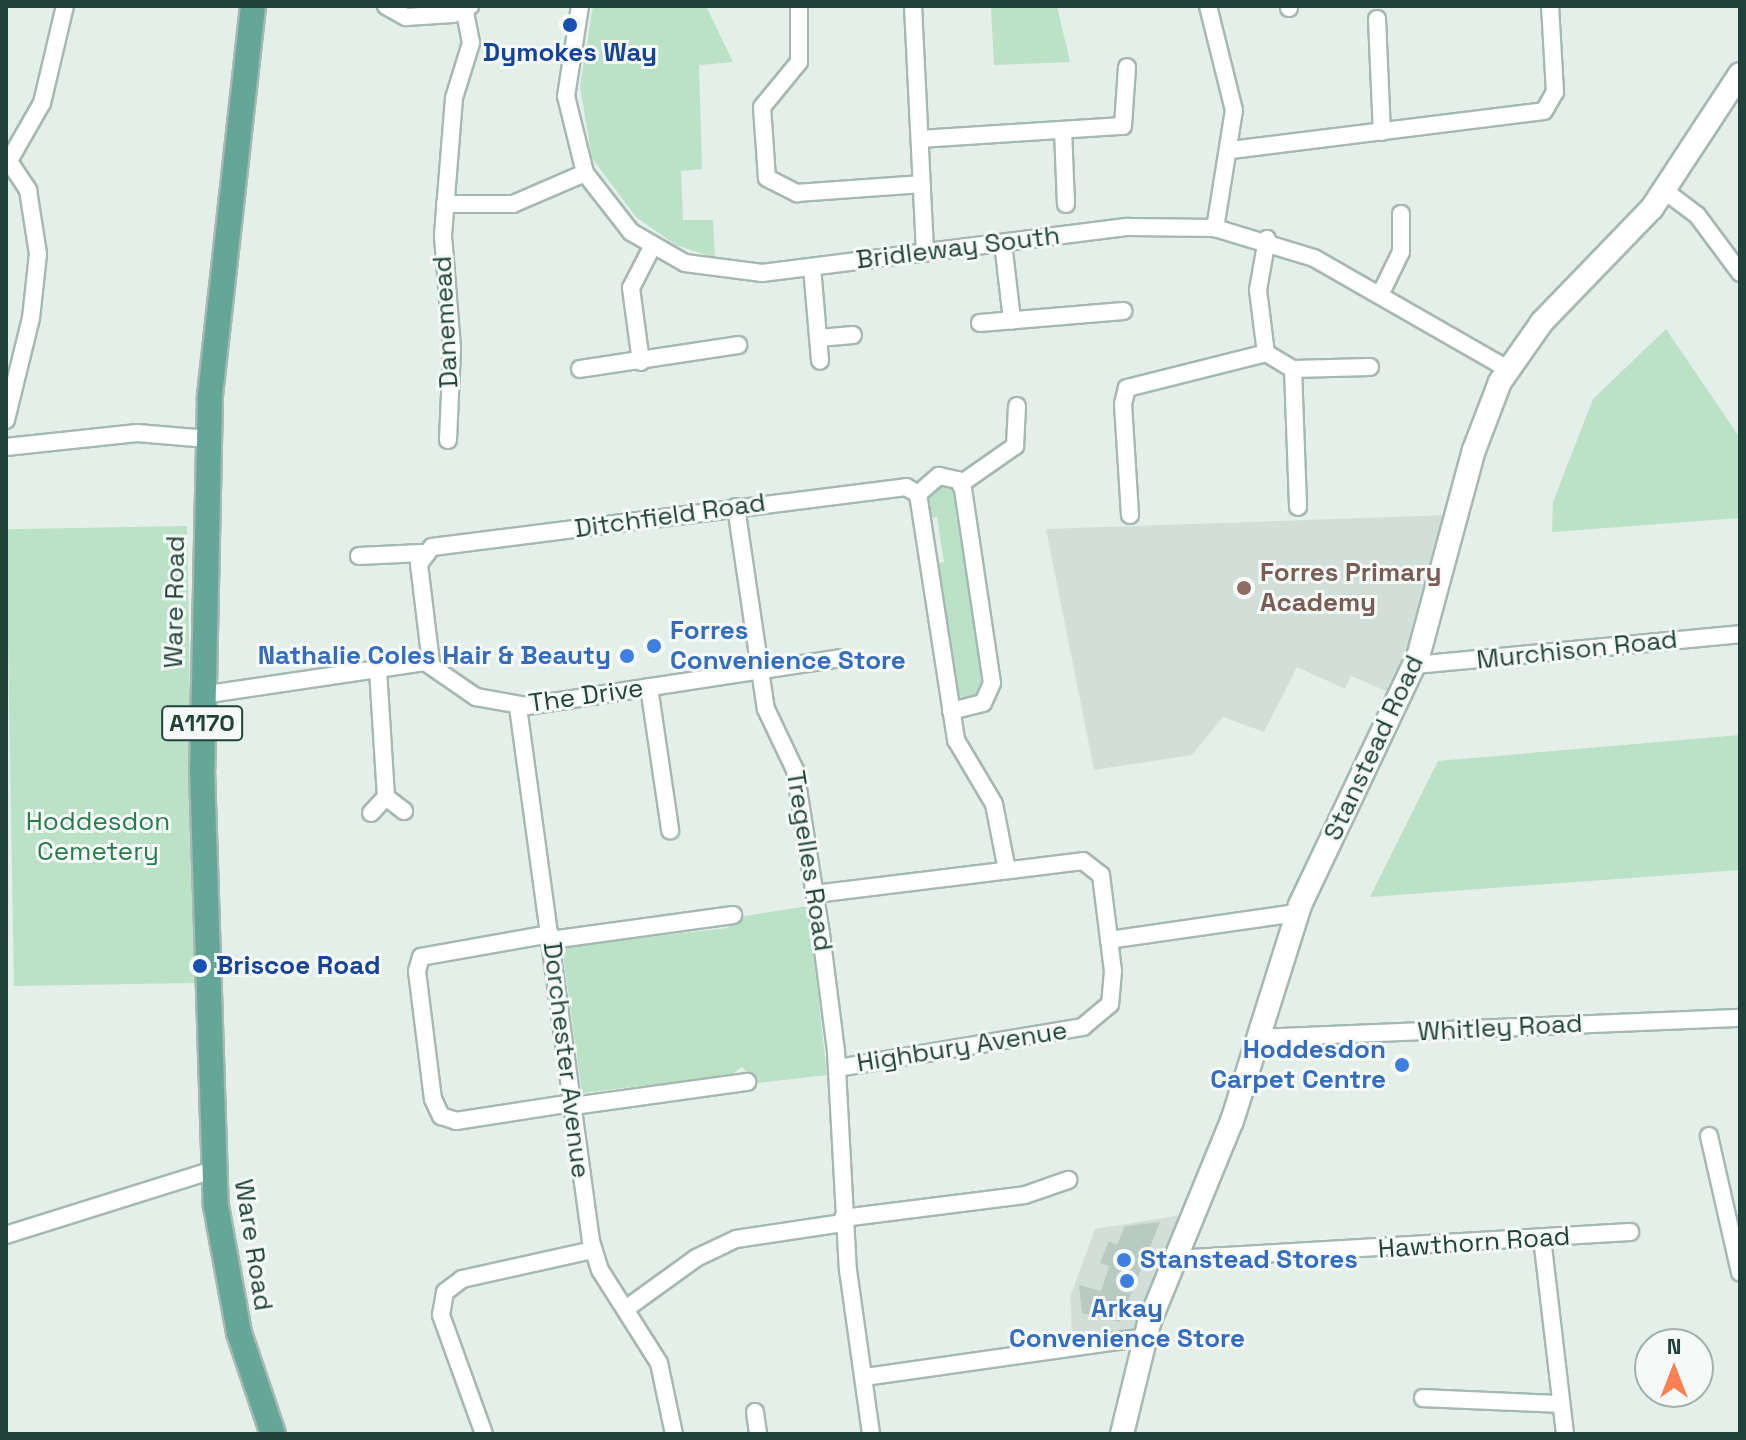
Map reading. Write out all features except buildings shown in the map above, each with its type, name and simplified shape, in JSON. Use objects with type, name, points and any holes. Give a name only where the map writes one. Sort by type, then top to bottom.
[{"type":"main road","name":"Ware Road","points":[[253,6],[208,439],[202,695],[213,1170],[231,1301],[273,1434]]},
{"type":"street","points":[[6,420],[31,318],[38,254],[28,190],[8,158],[42,103],[65,6]]},
{"type":"street","points":[[386,6],[406,17],[467,8]]},
{"type":"street","name":"Bridleway South","points":[[580,6],[566,96],[585,173],[617,218],[652,247],[728,273],[812,267],[1149,225],[1215,228],[1267,239],[1380,295],[1506,368]]},
{"type":"street","points":[[799,6],[799,62],[762,107],[767,178],[797,193],[922,184]]},
{"type":"street","points":[[913,6],[925,253]]},
{"type":"street","points":[[1208,6],[1231,81],[1231,150],[1215,228]]},
{"type":"street","points":[[1231,150],[1549,108],[1555,92],[1550,6]]},
{"type":"street","name":"Danemead","points":[[448,440],[453,360],[442,261],[454,98],[471,43],[467,8]]},
{"type":"street","points":[[1377,19],[1382,132]]},
{"type":"street","points":[[920,139],[1126,124],[1127,67]]},
{"type":"street","name":"Stanstead Road","points":[[1122,1434],[1145,1337],[1259,1038],[1297,913],[1415,665],[1474,450],[1506,368],[1550,312],[1665,191],[1740,74]]},
{"type":"street","points":[[1063,130],[1066,204]]},
{"type":"street","points":[[445,204],[513,204],[585,173]]},
{"type":"street","points":[[1665,191],[1697,215],[1740,273]]},
{"type":"street","points":[[1380,295],[1401,252],[1401,214]]},
{"type":"street","points":[[1266,353],[1258,290],[1267,239]]},
{"type":"street","points":[[1003,243],[1012,320]]},
{"type":"street","points":[[641,362],[631,288],[652,247]]},
{"type":"street","points":[[812,267],[820,361]]},
{"type":"street","points":[[980,323],[1124,311]]},
{"type":"street","points":[[819,338],[853,335]]},
{"type":"street","points":[[580,369],[738,345]]},
{"type":"street","points":[[1130,515],[1123,404],[1127,388],[1266,353],[1293,369],[1370,367]]},
{"type":"street","points":[[1293,369],[1298,507]]},
{"type":"street","points":[[962,483],[1015,446],[1017,406]]},
{"type":"street","points":[[6,447],[137,433],[208,439]]},
{"type":"street","points":[[815,894],[1007,870],[994,804],[958,748],[918,494],[939,476],[962,483]]},
{"type":"street","points":[[951,711],[983,703],[992,683],[962,483]]},
{"type":"street","name":"Ditchfield Road","points":[[359,556],[403,549],[422,553],[892,486],[918,494]]},
{"type":"street","name":"Tregelles Road","points":[[736,507],[768,717],[795,770],[815,894],[837,1068],[843,1221],[871,1434]]},
{"type":"street","points":[[202,695],[431,663],[422,553]]},
{"type":"street","name":"Murchison Road","points":[[1415,665],[1740,634]]},
{"type":"street","name":"The Drive","points":[[431,663],[476,697],[518,707],[840,658]]},
{"type":"street","points":[[371,813],[386,797],[378,669]]},
{"type":"street","points":[[649,687],[670,830]]},
{"type":"street","name":"Dorchester Avenue","points":[[518,707],[593,1250],[654,1353],[668,1395],[674,1434]]},
{"type":"street","points":[[386,797],[404,811]]},
{"type":"street","name":"Highbury Avenue","points":[[837,1068],[1092,1023],[1112,995],[1109,940],[1095,866],[1083,861],[1007,870]]},
{"type":"street","points":[[1109,940],[1297,913]]},
{"type":"street","points":[[733,915],[550,937],[421,957],[417,971],[431,1085],[438,1113],[456,1121],[747,1082]]},
{"type":"street","name":"Whitley Road","points":[[1259,1038],[1740,1018]]},
{"type":"street","points":[[1709,1136],[1740,1273]]},
{"type":"street","points":[[6,1235],[213,1170]]},
{"type":"street","points":[[627,1308],[696,1258],[736,1239],[1025,1195],[1068,1180]]},
{"type":"street","name":"Hawthorn Road","points":[[1175,1259],[1630,1232]]},
{"type":"street","points":[[1542,1238],[1565,1434]]},
{"type":"street","points":[[484,1434],[441,1315],[445,1292],[462,1279],[593,1250]]},
{"type":"street","points":[[865,1377],[1145,1337]]},
{"type":"street","points":[[1423,1398],[1561,1404]]},
{"type":"street","points":[[755,1412],[758,1434]]},
{"type":"shaded area","name":"Forres Primary Academy","points":[[1450,515],[1395,695],[1351,676],[1345,689],[1297,667],[1264,732],[1223,717],[1192,755],[1094,770],[1046,529]]},
{"type":"shaded area","points":[[1194,1213],[1145,1337],[1073,1346],[1070,1297],[1095,1229]]},
{"type":"green space","points":[[593,6],[706,6],[733,62],[699,65],[702,169],[681,171],[683,220],[713,220],[715,258],[676,245],[636,217],[592,158],[580,87]]},
{"type":"green space","points":[[991,6],[1057,6],[1070,62],[994,65]]},
{"type":"green space","points":[[1666,329],[1740,438],[1740,518],[1552,532],[1553,502],[1593,399]]},
{"type":"green space","points":[[936,484],[955,486],[985,684],[982,696],[969,700],[956,695],[934,564],[944,562],[937,517],[926,518],[925,495]]},
{"type":"green space","name":"Hoddesdon Cemetery","points":[[187,526],[195,983],[14,986],[6,529]]},
{"type":"green space","points":[[1740,735],[1740,870],[1370,897],[1438,761]]},
{"type":"green space","points":[[808,906],[827,1075],[757,1083],[742,1067],[731,1075],[582,1093],[562,947],[728,928],[732,918]]},
{"type":"place","name":"Dymokes Way","points":[[570,25]]},
{"type":"place","name":"Forres Primary Academy","points":[[1244,588]]},
{"type":"place","name":"Forres Convenience Store","points":[[654,646]]},
{"type":"place","name":"Nathalie Coles Hair & Beauty","points":[[627,656]]},
{"type":"place","name":"Briscoe Road","points":[[200,966]]},
{"type":"place","name":"Hoddesdon Carpet Centre","points":[[1402,1065]]},
{"type":"place","name":"Stanstead Stores","points":[[1124,1260]]},
{"type":"place","name":"Arkay Convenience Store","points":[[1127,1281]]}]
